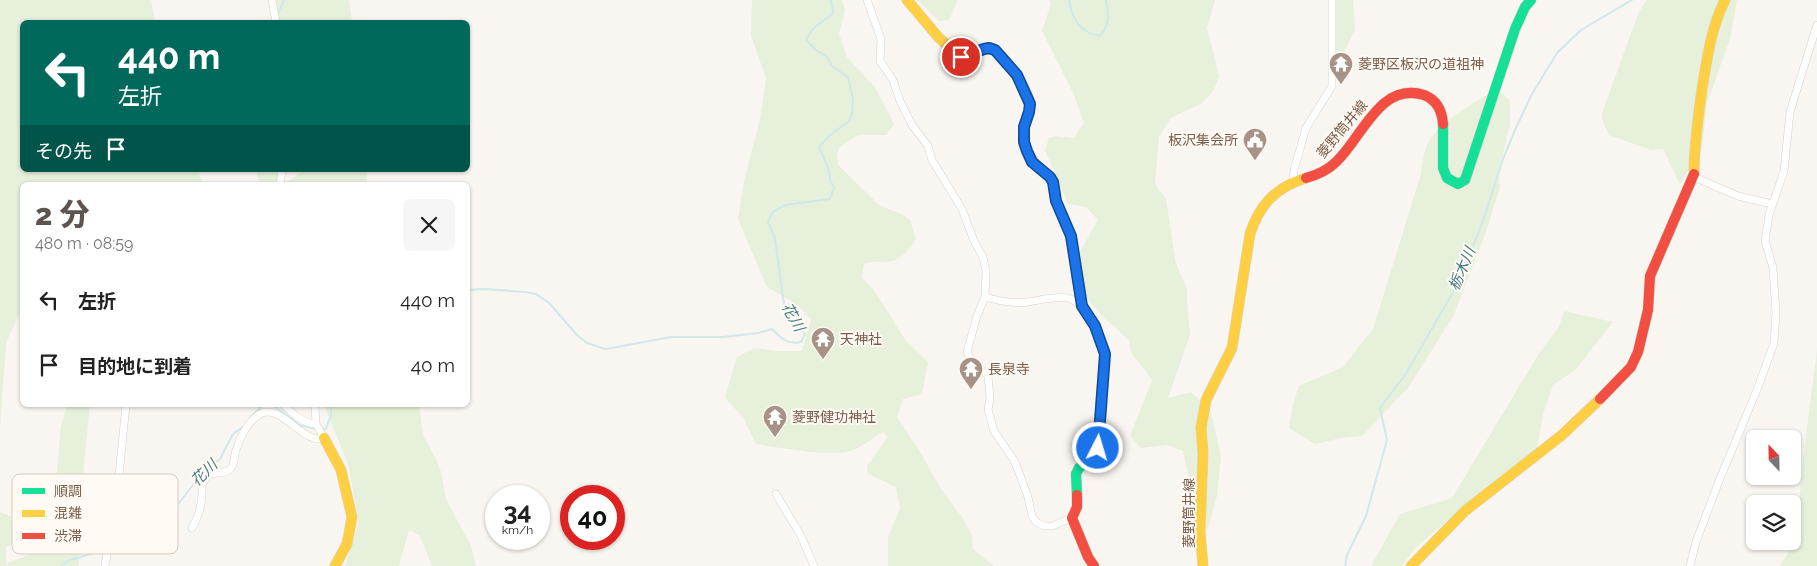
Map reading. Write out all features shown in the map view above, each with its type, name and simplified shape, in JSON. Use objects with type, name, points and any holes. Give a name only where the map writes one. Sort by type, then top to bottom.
[{"type":"street","points":[[272,0],[276,20]]},
{"type":"street","points":[[867,0],[881,39],[880,61],[894,80],[900,101],[912,125],[928,146],[932,160],[962,209],[983,257],[986,270],[985,297],[977,316],[968,352],[973,364],[982,369],[988,376],[990,398],[988,410],[994,431],[1015,462],[1028,497],[1032,516],[1036,522],[1044,526],[1052,526],[1072,518],[1077,507],[1076,474],[1079,468],[1089,460],[1098,448],[1105,354],[1102,341],[1090,316],[1082,306],[1069,298],[1043,298],[1029,302],[1000,302],[985,297]]},
{"type":"street","points":[[907,0],[921,14],[936,34],[961,57],[989,48],[995,50],[1017,75],[1030,104],[1024,127],[1024,142],[1032,162],[1050,177],[1053,182],[1056,201],[1071,236],[1082,306]]},
{"type":"street","points":[[1292,182],[1306,128],[1332,86],[1332,0]]},
{"type":"street","name":"菱野筒井線","points":[[1203,566],[1200,531],[1203,414],[1206,400],[1232,348],[1250,234],[1255,220],[1272,195],[1292,182],[1328,169],[1339,160],[1381,105],[1389,98],[1402,93],[1414,93],[1431,97],[1438,103],[1442,114],[1443,126],[1442,172],[1450,182],[1458,184],[1461,182],[1466,178],[1515,29],[1531,0]]},
{"type":"street","points":[[1411,566],[1465,511],[1562,435],[1631,368],[1638,352],[1648,310],[1650,276],[1694,177],[1694,144],[1707,57],[1717,16],[1725,0]]},
{"type":"street","points":[[1690,566],[1696,542],[1709,507],[1757,390],[1774,343],[1776,314],[1772,268],[1765,241],[1772,204],[1784,171],[1790,112],[1817,25]]},
{"type":"street","points":[[1694,177],[1738,196],[1772,204]]},
{"type":"street","points":[[119,474],[126,407]]},
{"type":"street","points":[[286,407],[308,423],[316,424]]},
{"type":"street","points":[[314,407],[316,424],[341,470],[352,517],[347,544],[335,566]]},
{"type":"street","points":[[192,528],[197,520],[201,504],[202,484],[209,474],[227,471],[233,465],[235,452],[242,434],[264,412],[280,417],[312,438],[319,440],[324,438]]},
{"type":"street","points":[[776,494],[801,536],[814,566]]},
{"type":"street","points":[[1072,518],[1088,557],[1094,566]]},
{"type":"green space","points":[[0,0],[151,0],[155,20],[20,20],[20,172],[199,172],[202,182],[20,182],[20,312],[6,343],[0,428]]},
{"type":"green space","points":[[274,0],[349,0],[352,20],[278,20]]},
{"type":"green space","points":[[752,0],[842,0],[845,10],[839,34],[847,57],[875,87],[894,124],[886,135],[856,136],[840,147],[837,154],[838,165],[879,205],[910,220],[916,239],[906,252],[892,261],[864,264],[862,278],[874,290],[906,341],[928,362],[922,394],[903,399],[897,417],[919,450],[941,489],[964,520],[972,536],[973,549],[994,566],[888,566],[888,538],[900,508],[896,487],[868,474],[867,466],[888,437],[883,432],[853,450],[834,453],[756,444],[744,419],[725,397],[737,357],[754,348],[777,351],[802,351],[811,319],[798,305],[767,287],[738,219],[744,181],[760,119],[766,78],[751,36]]},
{"type":"green space","points":[[917,0],[958,0],[949,20],[939,21]]},
{"type":"green space","points":[[1049,0],[1215,0],[1207,28],[1219,76],[1214,90],[1202,103],[1171,118],[1159,136],[1155,184],[1166,199],[1176,264],[1187,289],[1190,335],[1168,398],[1191,392],[1210,409],[1221,456],[1217,496],[1208,528],[1195,531],[1189,516],[1190,483],[1183,451],[1168,445],[1141,448],[1130,436],[1152,380],[1131,352],[1129,340],[1098,312],[1077,284],[1076,259],[1098,220],[1086,207],[1068,204],[1045,150],[1049,138],[1056,136],[1074,138],[1084,123],[1074,95],[1042,31],[1051,4]]},
{"type":"green space","points":[[1335,0],[1353,0],[1355,29],[1343,54],[1335,51]]},
{"type":"green space","points":[[1647,0],[1737,0],[1730,39],[1707,103],[1702,149],[1680,184],[1663,149],[1651,150],[1609,135],[1603,122],[1602,113],[1639,12]]},
{"type":"green space","points":[[1496,91],[1501,92],[1510,101],[1510,124],[1498,174],[1500,187],[1486,232],[1453,317],[1407,389],[1362,436],[1341,438],[1315,444],[1289,428],[1293,404],[1299,386],[1343,367],[1373,329],[1421,174],[1424,154],[1429,142],[1443,125],[1461,111]]},
{"type":"green space","points":[[257,172],[279,172],[277,182],[259,182]]},
{"type":"green space","points":[[302,172],[367,172],[367,182],[288,181]]},
{"type":"green space","points":[[1564,311],[1613,322],[1575,370],[1553,385],[1543,414],[1535,462],[1474,498],[1415,548],[1402,566],[1371,566],[1400,514],[1452,498],[1538,355],[1559,327]]},
{"type":"green space","points":[[1817,350],[1817,566],[1780,566],[1789,550],[1801,550],[1800,495]]},
{"type":"green space","points":[[66,407],[90,407],[83,474],[57,474],[61,427]]},
{"type":"green space","points":[[325,407],[419,407],[423,435],[436,459],[441,472],[446,499],[471,546],[476,566],[432,566],[420,536],[409,530],[399,566],[345,566],[359,523],[348,464]]},
{"type":"green space","points":[[0,512],[12,517],[12,544],[6,547],[6,564],[30,554],[79,554],[78,566],[0,566]]},
{"type":"waterway","points":[[277,16],[284,0]]},
{"type":"waterway","name":"花川","points":[[470,290],[485,289],[536,294],[549,303],[577,335],[587,343],[606,349],[671,337],[723,337],[758,333],[772,329],[788,342],[801,342],[805,334],[784,305],[775,238],[768,222],[773,212],[785,205],[830,199],[834,188],[819,147],[829,136],[849,121],[852,113],[853,99],[848,77],[832,66],[826,56],[816,50],[806,40],[814,28],[833,13],[831,0]]},
{"type":"waterway","name":"花川","points":[[1069,0],[1072,13],[1082,28],[1099,36],[1107,24],[1106,0]]},
{"type":"waterway","name":"栃木川","points":[[1345,566],[1347,555],[1366,516],[1387,440],[1380,408],[1405,375],[1459,282],[1483,221],[1503,159],[1532,94],[1557,53],[1581,30],[1632,0]]},
{"type":"waterway","name":"花川","points":[[251,417],[261,407]]},
{"type":"waterway","name":"花川","points":[[276,407],[299,425],[316,429]]},
{"type":"waterway","name":"花川","points":[[320,429],[326,429],[331,415],[331,407]]},
{"type":"waterway","name":"花川","points":[[178,504],[198,475],[220,459],[233,434],[243,427]]},
{"type":"waterway","name":"花川","points":[[61,566],[70,560],[91,554]]},
{"type":"traffic: fast","points":[[1443,124],[1443,168],[1447,178],[1458,184],[1465,180],[1515,29],[1525,7],[1531,0]]},
{"type":"traffic: fast","points":[[1048,175],[1053,182],[1056,201],[1071,236],[1082,306],[1095,326],[1105,354],[1097,448],[1076,474],[1077,495]]},
{"type":"traffic: slow","points":[[907,0],[939,38],[961,57],[987,49],[996,51],[1002,56],[1025,91],[1030,104],[1030,110],[1024,126],[1026,149],[1037,165],[1048,175]]},
{"type":"traffic: slow","points":[[1694,174],[1696,132],[1706,66],[1713,33],[1725,0]]},
{"type":"traffic: slow","points":[[1203,566],[1200,531],[1203,453],[1201,428],[1206,400],[1232,348],[1250,234],[1258,214],[1270,198],[1286,186],[1306,178]]},
{"type":"traffic: slow","points":[[1411,566],[1465,511],[1562,435],[1600,399]]},
{"type":"traffic: slow","points":[[324,438],[341,470],[352,517],[347,544],[335,566]]},
{"type":"traffic: jam","points":[[1306,178],[1314,176],[1333,165],[1373,114],[1395,96],[1409,93],[1429,97],[1438,106],[1443,124]]},
{"type":"traffic: jam","points":[[1600,399],[1631,367],[1638,352],[1648,310],[1650,276],[1694,174]]},
{"type":"traffic: jam","points":[[1077,495],[1077,507],[1072,518],[1088,557],[1094,566]]},
{"type":"place","name":"菱野区板沢の道祖神","points":[[1341,85]]},
{"type":"place","name":"板沢集会所","points":[[1255,161]]},
{"type":"place","name":"天神社","points":[[823,360]]},
{"type":"place","name":"長泉寺","points":[[971,390]]},
{"type":"place","name":"菱野健功神社","points":[[775,438]]},
{"type":"route","points":[[961,57],[984,49],[995,50],[1017,75],[1030,104],[1024,127],[1024,142],[1032,162],[1050,177],[1053,182],[1056,201],[1071,236],[1082,306],[1095,326],[1102,341],[1105,354],[1098,448]]}]
